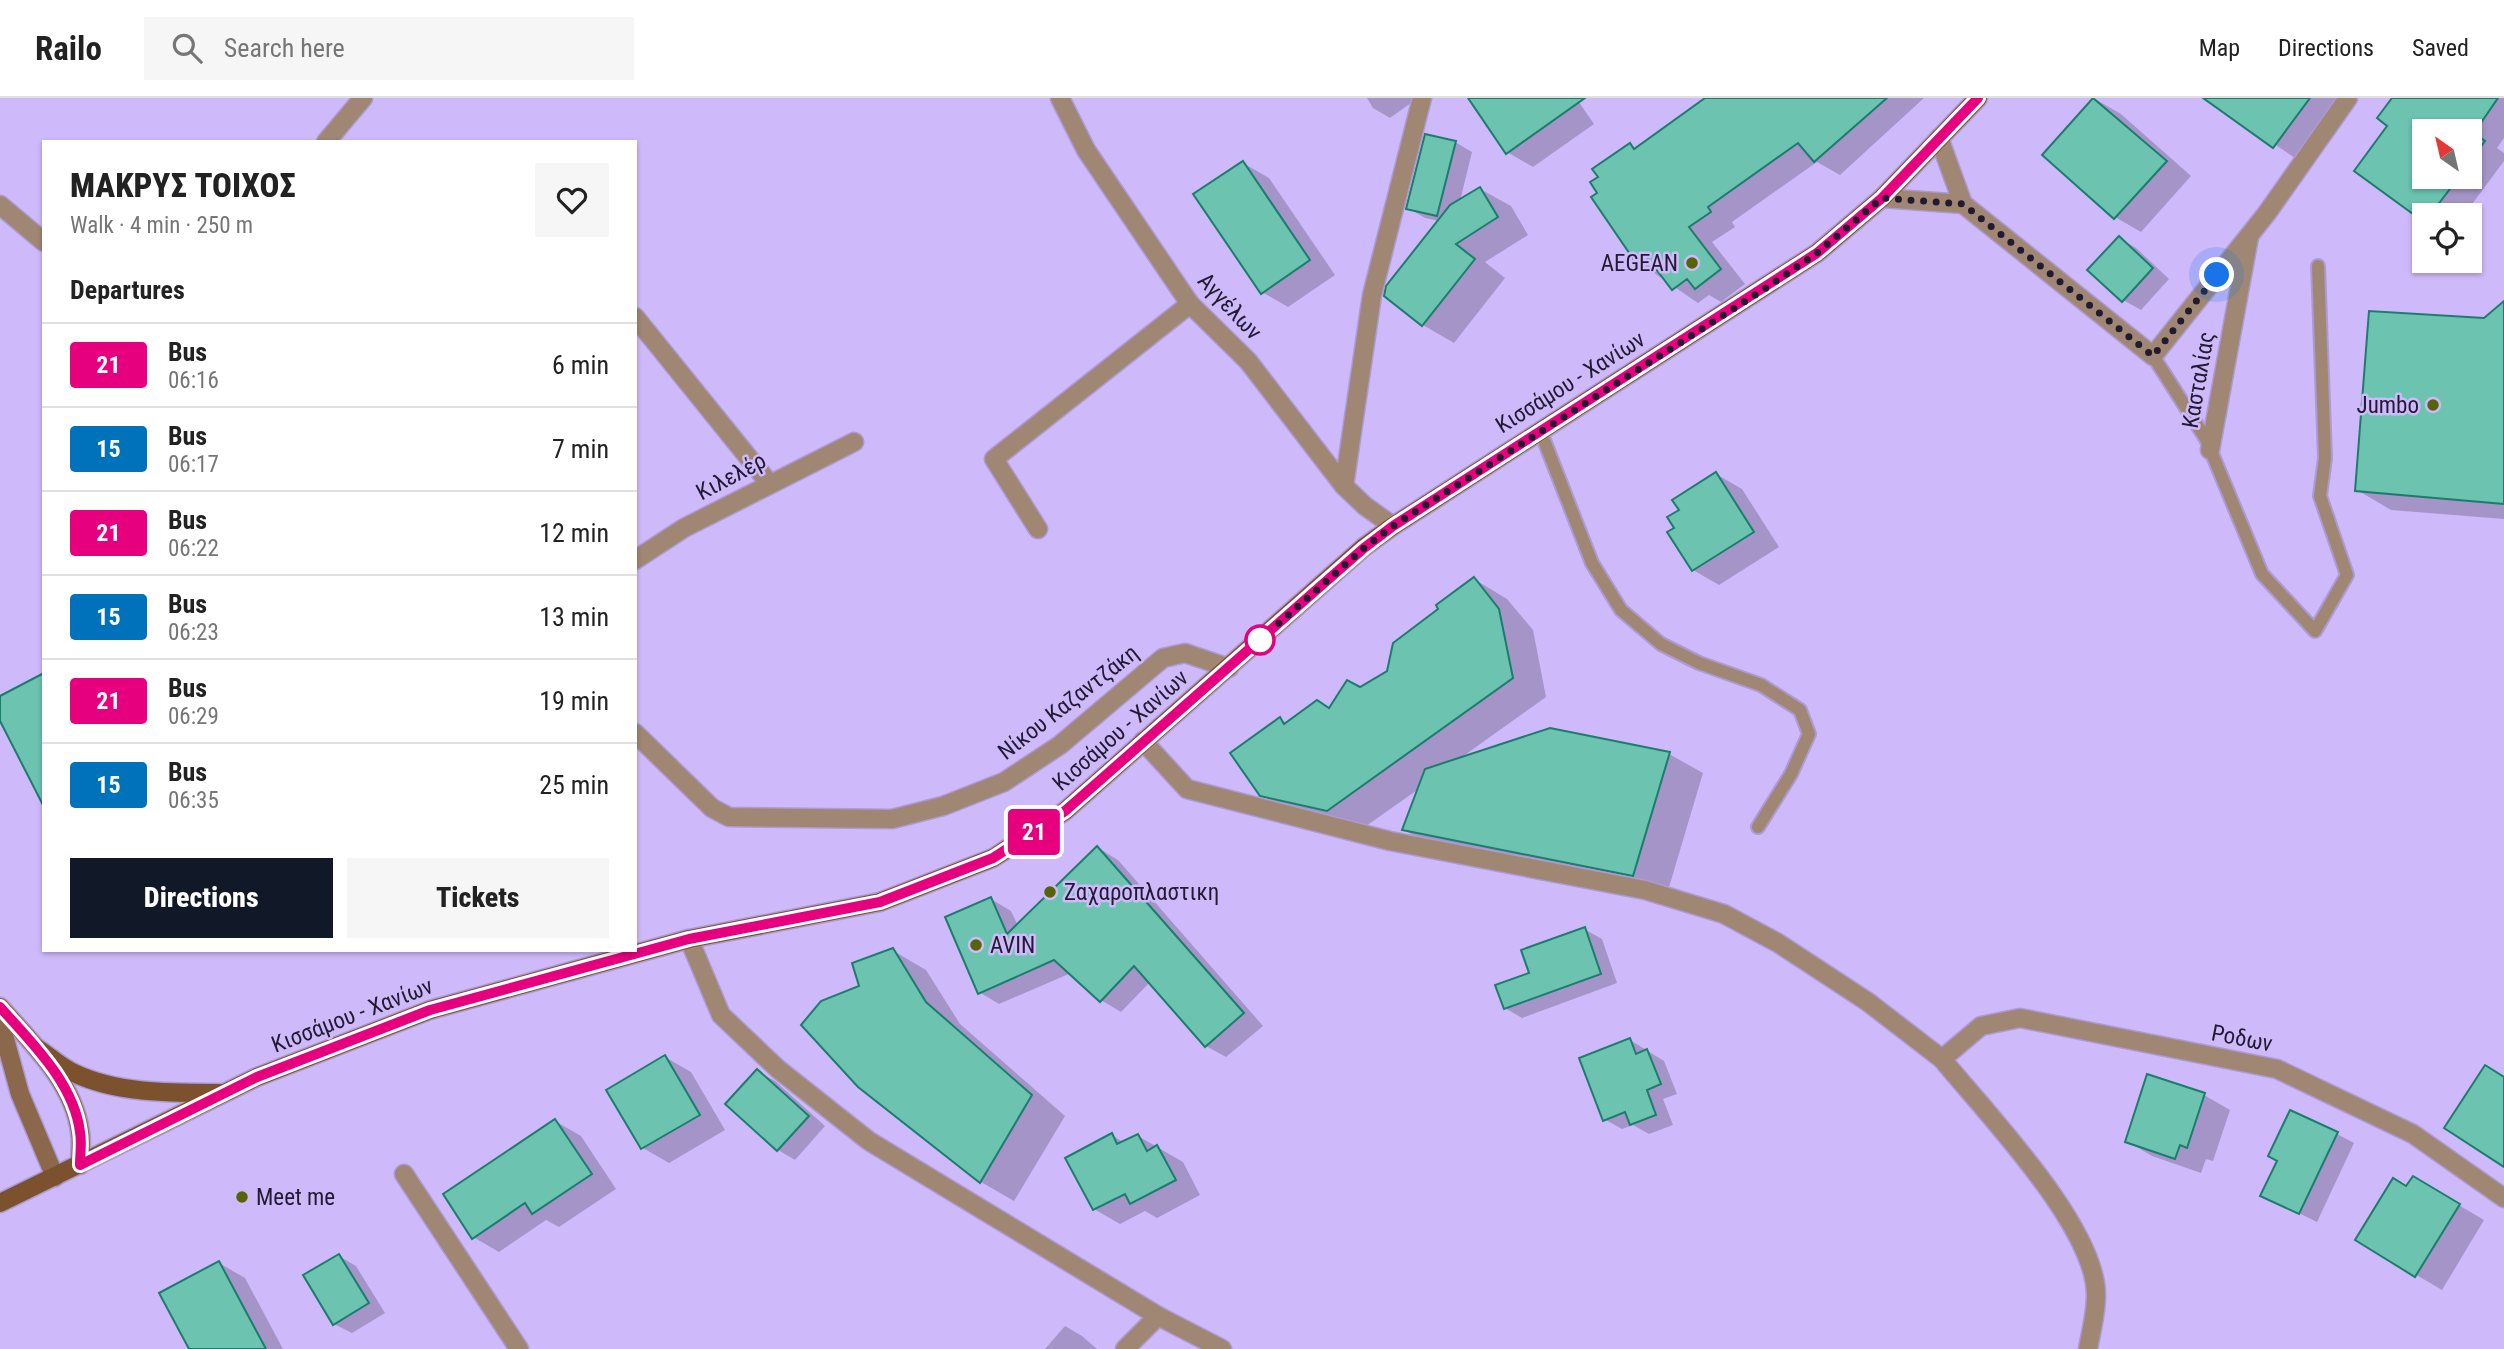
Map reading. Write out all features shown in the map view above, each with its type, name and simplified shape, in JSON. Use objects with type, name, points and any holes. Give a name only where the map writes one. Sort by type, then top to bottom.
[{"type":"main road","name":"Κισσάμου - Χανίων","points":[[0,1203],[224,1093],[340,1043],[430,1010],[689,939],[880,902],[993,858],[1065,811],[1364,548],[1393,526],[1817,253],[1882,198],[1978,98]]},
{"type":"main road","points":[[37,1048],[74,1073],[110,1084],[162,1093],[224,1093]]},
{"type":"street","points":[[328,140],[363,98]]},
{"type":"street","name":"Αγγέλων","points":[[1060,98],[1086,150],[1189,304],[1248,361],[1344,486],[1365,506],[1393,526]]},
{"type":"street","points":[[1344,486],[1372,295],[1422,98]]},
{"type":"street","name":"Κασταλίας","points":[[2153,356],[2249,235],[2348,98]]},
{"type":"street","points":[[1940,138],[1963,204],[2153,356]]},
{"type":"street","points":[[1882,198],[1963,204]]},
{"type":"street","points":[[0,205],[42,240]]},
{"type":"street","name":"Κασταλίας","points":[[2210,450],[2249,235]]},
{"type":"street","points":[[1038,529],[994,459],[1189,304]]},
{"type":"street","points":[[637,319],[769,483]]},
{"type":"street","name":"Κιλελέρ","points":[[637,559],[684,528],[854,442]]},
{"type":"street","name":"Νίκου Καζαντζάκη","points":[[637,735],[712,808],[729,817],[892,819],[943,806],[1004,782],[1060,745],[1163,658],[1185,653],[1229,668]]},
{"type":"street","points":[[1143,741],[1187,789],[1390,841],[1645,890],[1724,914],[1779,943],[1946,1056],[2042,1182],[2064,1212],[2085,1250],[2096,1294],[2088,1349]]},
{"type":"street","points":[[689,939],[721,1014],[778,1069],[869,1141],[1158,1316],[1222,1349]]},
{"type":"street","points":[[0,1007],[37,1048],[74,1106],[80,1132],[80,1165]]},
{"type":"street","name":"Ροδων","points":[[1946,1056],[1980,1026],[2020,1018],[2277,1069],[2413,1134],[2504,1198]]},
{"type":"street","points":[[0,1021],[28,1115],[55,1177]]},
{"type":"street","points":[[404,1174],[519,1349]]},
{"type":"street","points":[[1125,1349],[1158,1316]]},
{"type":"lane","points":[[2153,356],[2174,392],[2188,409],[2210,450],[2262,574],[2315,631],[2347,575],[2320,496],[2325,458],[2318,266]]},
{"type":"lane","points":[[1540,430],[1592,564],[1621,610],[1661,644],[1699,663],[1761,685],[1800,710],[1809,734],[1791,774],[1758,827]]},
{"type":"building","points":[[1468,98],[1585,98],[1506,154]]},
{"type":"building","points":[[1705,98],[1887,98],[1814,162],[1798,143],[1708,207],[1711,212],[1689,227],[1721,269],[1695,289],[1687,279],[1672,290],[1646,256],[1636,263],[1591,197],[1597,193],[1590,182],[1598,177],[1592,169],[1630,143],[1634,149]]},
{"type":"building","points":[[2093,98],[2167,161],[2114,219],[2042,155]]},
{"type":"building","points":[[2203,98],[2310,98],[2273,148]]},
{"type":"building","points":[[2392,98],[2498,98],[2482,121],[2482,119],[2412,119],[2412,189],[2450,189],[2439,203],[2412,203],[2412,213],[2354,171],[2387,126],[2377,118]]},
{"type":"building","points":[[1425,134],[1456,141],[1437,216],[1406,209]]},
{"type":"building","points":[[1243,161],[1310,260],[1261,294],[1193,194]]},
{"type":"building","points":[[1480,187],[1498,217],[1456,244],[1475,259],[1422,326],[1384,296],[1386,286],[1450,205]]},
{"type":"building","points":[[2119,236],[2153,268],[2122,302],[2087,270]]},
{"type":"building","name":"Jumbo","points":[[2504,301],[2504,504],[2355,491],[2369,311],[2484,318]]},
{"type":"building","points":[[1716,472],[1754,532],[1692,571],[1667,532],[1674,528],[1667,517],[1679,510],[1672,500]]},
{"type":"building","points":[[1474,577],[1499,609],[1513,678],[1327,811],[1260,796],[1230,753],[1280,717],[1284,724],[1317,700],[1329,708],[1347,680],[1360,687],[1387,671],[1393,643],[1438,609],[1436,605]]},
{"type":"building","points":[[42,674],[42,803],[0,721],[0,696]]},
{"type":"building","points":[[1550,728],[1670,752],[1633,876],[1402,830],[1425,769]]},
{"type":"building","points":[[1097,846],[1244,1013],[1205,1047],[1134,966],[1100,1002],[1054,960],[978,994],[945,917],[991,897],[1007,934]]},
{"type":"building","points":[[1585,927],[1601,974],[1504,1009],[1495,985],[1529,973],[1521,950]]},
{"type":"building","points":[[893,948],[926,1002],[1032,1095],[980,1183],[858,1087],[801,1025],[821,1001],[859,986],[852,963]]},
{"type":"building","points":[[1630,1038],[1636,1054],[1647,1049],[1661,1084],[1647,1090],[1656,1115],[1630,1125],[1625,1112],[1603,1121],[1579,1058]]},
{"type":"building","points":[[665,1055],[700,1115],[641,1149],[606,1090]]},
{"type":"building","points":[[2485,1065],[2504,1077],[2504,1167],[2444,1128]]},
{"type":"building","points":[[757,1069],[809,1116],[777,1151],[725,1104]]},
{"type":"building","points":[[2147,1074],[2205,1093],[2187,1148],[2180,1145],[2175,1159],[2125,1142]]},
{"type":"building","points":[[2290,1110],[2338,1132],[2299,1214],[2260,1196],[2277,1161],[2268,1156]]},
{"type":"building","points":[[555,1119],[592,1174],[532,1214],[525,1203],[472,1239],[443,1194]]},
{"type":"building","points":[[1112,1133],[1117,1144],[1138,1134],[1147,1151],[1157,1145],[1176,1180],[1130,1204],[1125,1194],[1093,1210],[1065,1158]]},
{"type":"building","points":[[2413,1176],[2460,1204],[2415,1277],[2355,1240],[2393,1178],[2406,1186]]},
{"type":"building","points":[[339,1254],[369,1303],[333,1325],[303,1275]]},
{"type":"building","points":[[219,1261],[266,1349],[189,1349],[159,1293]]},
{"type":"bus line","name":"21","points":[[0,1007],[37,1048],[58,1077],[74,1106],[80,1132],[80,1165],[257,1077],[430,1010],[689,939],[880,902],[993,858],[1065,811],[1364,548],[1393,526],[1817,253],[1882,198],[1978,98]]},
{"type":"place","name":"AEGEAN","points":[[1692,263]]},
{"type":"place","name":"Jumbo","points":[[2433,405]]},
{"type":"place","name":"Ζαχαροπλαστικη","points":[[1050,892]]},
{"type":"place","name":"AVIN","points":[[976,945]]},
{"type":"place","name":"Meet me","points":[[242,1197]]},
{"type":"route","points":[[1260,640],[1364,548],[1393,526],[1766,288],[1817,253],[1882,198],[1963,204],[2153,356],[2217,275]]}]
